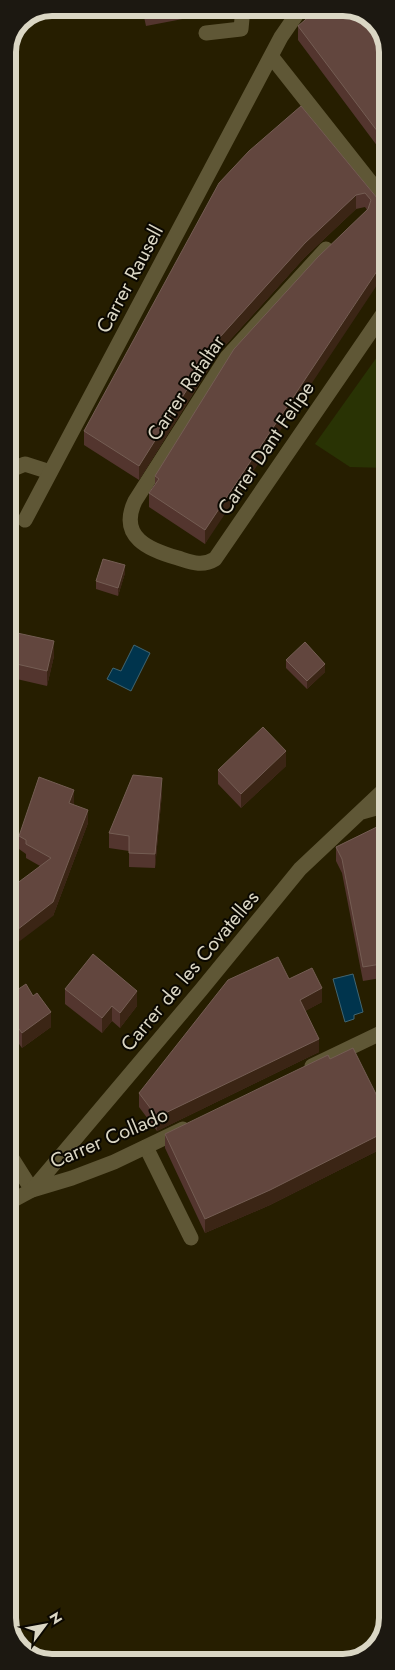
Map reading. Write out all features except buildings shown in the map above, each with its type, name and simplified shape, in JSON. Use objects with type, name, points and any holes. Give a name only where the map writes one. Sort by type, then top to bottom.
[{"type":"street","points":[[206,33],[242,29],[243,16]]},
{"type":"street","name":"Carrer Rausell","points":[[25,520],[271,56],[296,16]]},
{"type":"street","points":[[271,56],[379,193]]},
{"type":"street","name":"Carrer Rafaltar","points":[[154,552],[144,545],[131,528],[129,518],[135,502],[227,357],[311,264],[339,237]]},
{"type":"street","name":"Carrer Dant Felipe","points":[[154,552],[200,564],[215,559],[379,320]]},
{"type":"street","points":[[16,468],[25,464],[50,472]]},
{"type":"street","name":"Carrer de les Covatelles","points":[[32,1190],[201,990],[300,869],[379,794]]},
{"type":"street","points":[[358,813],[379,807]]},
{"type":"street","points":[[300,1072],[379,1034]]},
{"type":"street","name":"Carrer Collado","points":[[16,1199],[32,1190],[72,1178],[146,1147],[196,1122]]},
{"type":"street","points":[[146,1147],[191,1238]]},
{"type":"street","points":[[16,1165],[32,1190]]},
{"type":"green space","points":[[379,354],[379,468],[350,467],[315,444]]},
{"type":"water","points":[[134,645],[150,653],[131,691],[107,679],[113,668],[121,671]]},
{"type":"water","points":[[353,974],[363,1012],[354,1015],[354,1019],[345,1022],[333,979]]}]
